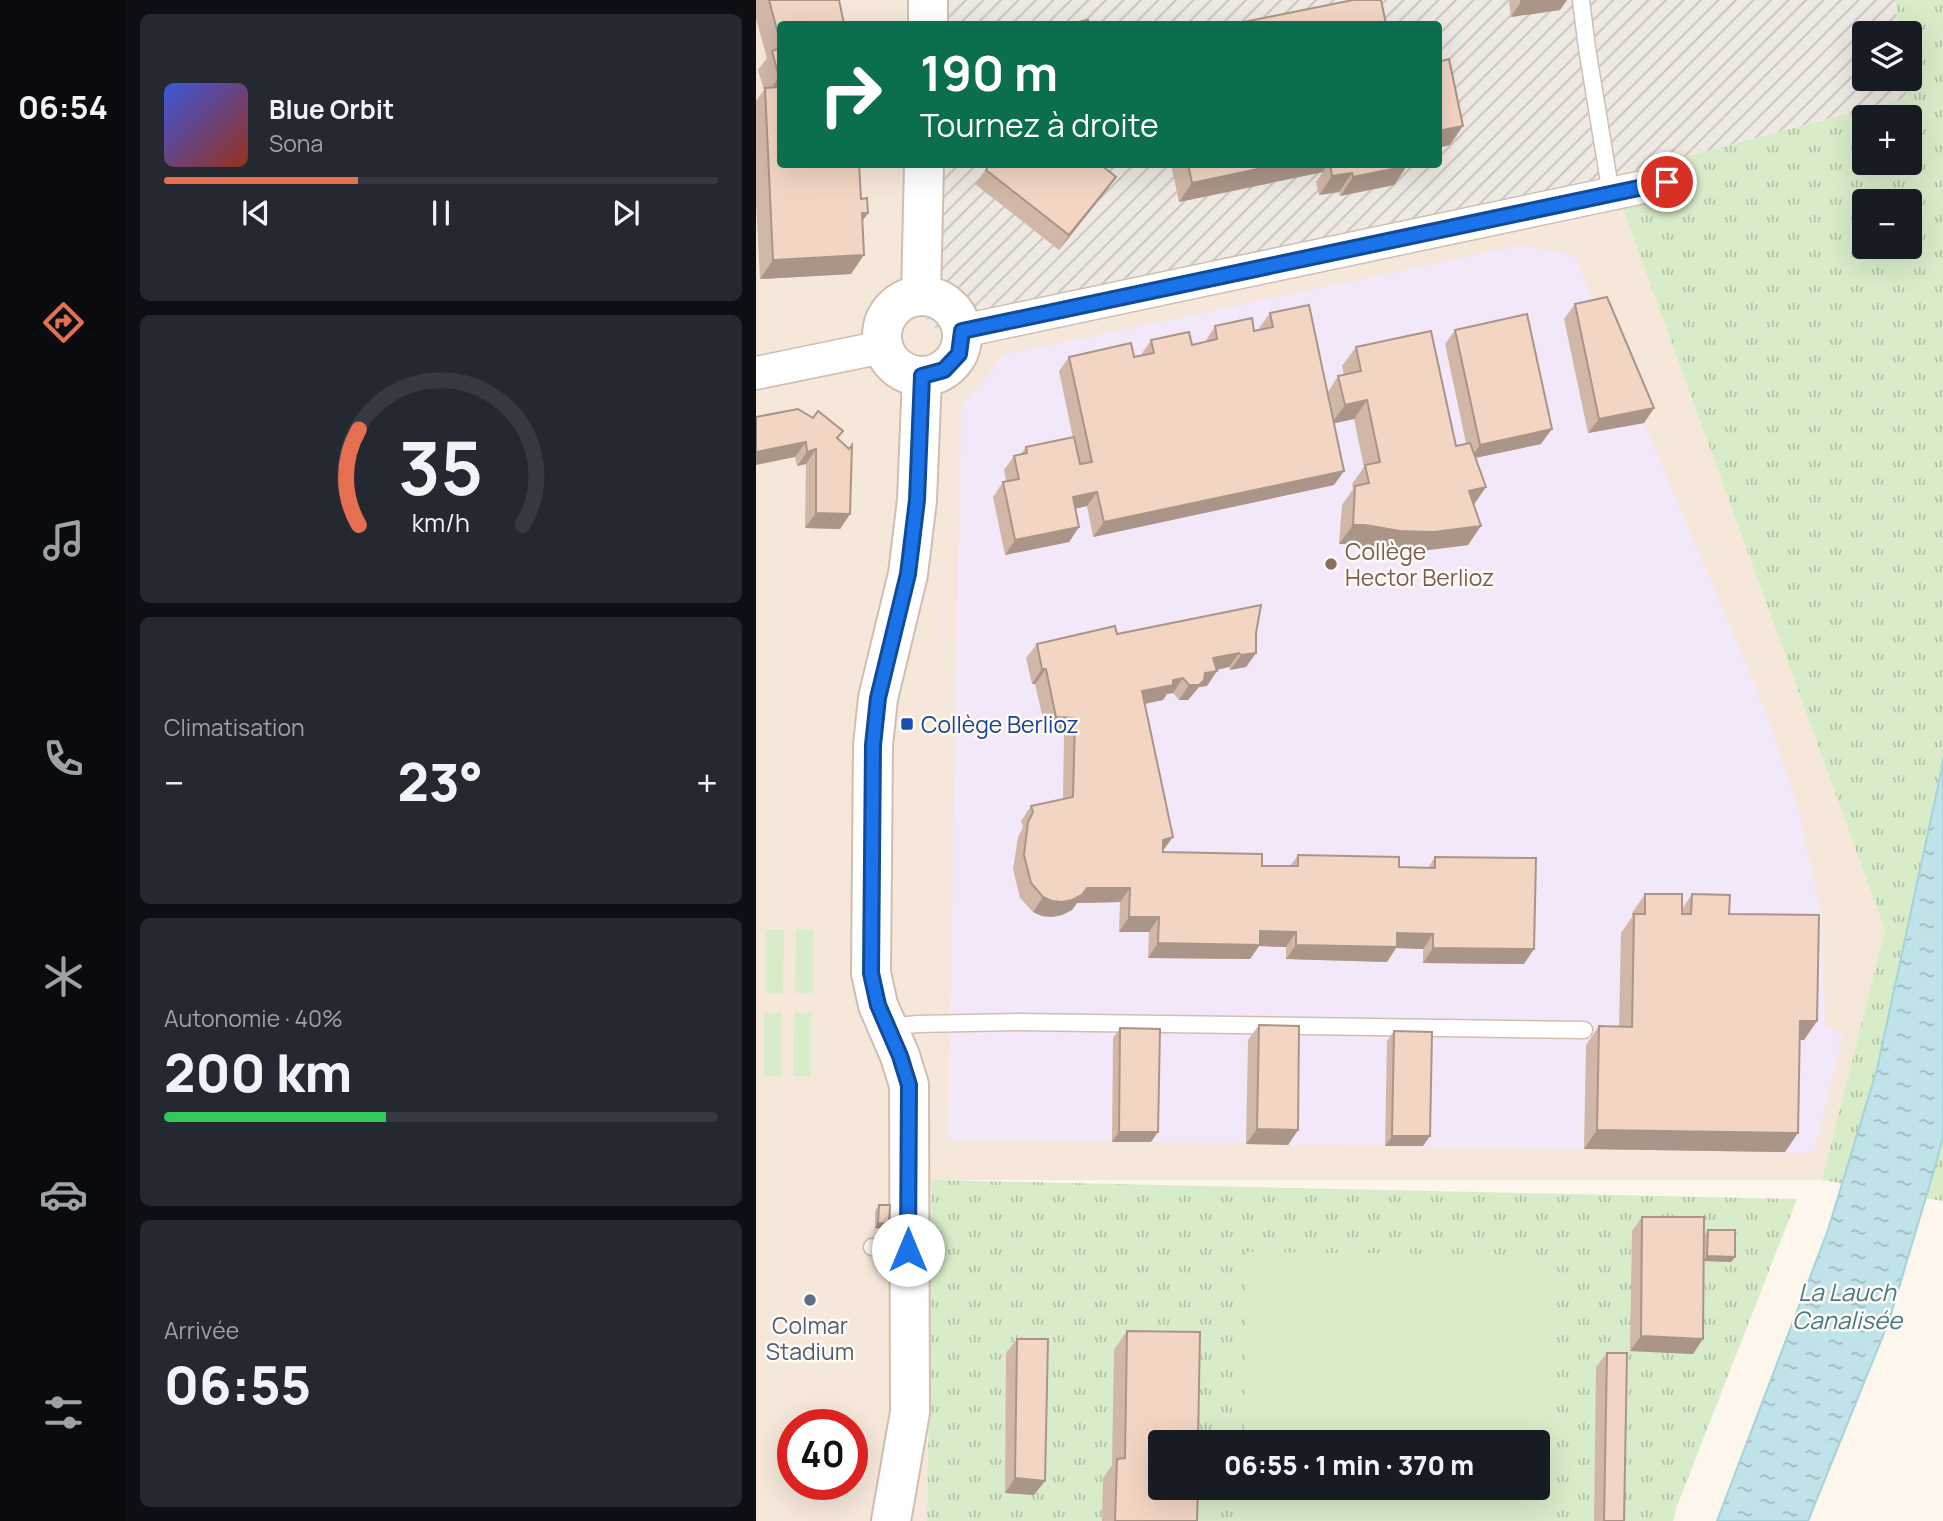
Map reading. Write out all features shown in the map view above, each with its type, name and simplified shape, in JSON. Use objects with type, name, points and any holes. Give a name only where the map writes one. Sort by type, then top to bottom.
[{"type":"street","points":[[928,0],[928,21]]},
{"type":"street","points":[[921,296],[924,168]]},
{"type":"street","points":[[962,331],[1667,182]]},
{"type":"street","points":[[921,296],[936,298],[948,306],[958,317],[962,331],[959,354],[944,370],[922,376],[905,373],[891,362],[884,347],[883,329],[890,313],[903,301],[921,296]]},
{"type":"street","points":[[756,373],[884,347]]},
{"type":"street","points":[[891,1521],[910,1412],[890,1248],[909,1085],[878,1005],[871,973],[873,745],[878,698],[908,574],[917,500],[922,376]]},
{"type":"lane","points":[[1581,0],[1611,194]]},
{"type":"lane","points":[[887,1027],[1019,1022],[1584,1030]]},
{"type":"shaded area","name":"Collège Hector Berlioz","points":[[756,0],[936,0],[936,21],[777,21],[777,168],[932,168],[927,330],[1611,176],[1885,930],[1822,1180],[932,1180],[927,1521],[756,1521]]},
{"type":"shaded area","points":[[936,0],[1895,0],[1898,21],[1852,21],[1852,91],[1906,91],[1907,98],[1880,105],[1852,105],[1852,112],[1611,176],[927,330],[932,168],[1442,168],[1442,21],[936,21]]},
{"type":"shaded area","name":"Collège Hector Berlioz","points":[[1522,245],[1575,256],[1763,704],[1798,807],[1821,913],[1825,1027],[1843,1034],[1814,1153],[948,1139],[961,408],[1003,355]]},
{"type":"green space","points":[[1895,0],[1943,0],[1943,1201],[1822,1180],[1885,930],[1611,176],[1852,112],[1852,175],[1922,175],[1922,105],[1880,105],[1907,98],[1906,91],[1922,91],[1922,21],[1898,21]]},
{"type":"green space","points":[[796,929],[813,930],[813,993],[795,993]]},
{"type":"green space","points":[[766,930],[784,930],[783,993],[766,993]]},
{"type":"green space","points":[[764,1013],[782,1013],[781,1076],[764,1076]]},
{"type":"green space","points":[[794,1013],[811,1013],[811,1076],[793,1076]]},
{"type":"green space","points":[[932,1180],[1797,1199],[1673,1521],[927,1521]]},
{"type":"green space","points":[[1247,1252],[1554,1255],[1550,1468],[1550,1430],[1244,1430]]},
{"type":"green space","points":[[1243,1500],[1549,1500],[1549,1521],[1243,1521]]},
{"type":"water","name":"La Lauch Canalisée","points":[[1943,758],[1943,1138],[1937,1160],[1889,1321],[1808,1521],[1717,1521],[1828,1230],[1877,1069]]},
{"type":"building","points":[[769,0],[839,0],[843,21],[777,21],[777,30]]},
{"type":"building","points":[[1353,0],[1381,0],[1385,21],[1249,21]]},
{"type":"building","points":[[777,49],[777,70],[772,51]]},
{"type":"building","points":[[1449,59],[1463,126],[1442,130],[1442,61]]},
{"type":"building","points":[[777,87],[777,168],[859,168],[861,199],[867,198],[868,213],[862,213],[864,255],[773,260],[765,88]]},
{"type":"building","points":[[1105,168],[1116,177],[1069,235],[986,170]]},
{"type":"building","points":[[1189,168],[1263,168],[1192,183]]},
{"type":"building","points":[[1331,168],[1397,168],[1353,177],[1352,173],[1332,176]]},
{"type":"building","points":[[1607,297],[1654,408],[1599,419],[1575,304]]},
{"type":"building","points":[[1309,305],[1344,471],[1104,522],[1097,492],[1073,497],[1079,527],[1015,540],[1003,482],[1019,479],[1014,456],[1027,453],[1026,447],[1074,437],[1080,464],[1092,462],[1069,357],[1131,343],[1134,357],[1154,353],[1151,340],[1189,332],[1192,345],[1217,339],[1215,326],[1252,318],[1254,331],[1273,327],[1270,313]]},
{"type":"building","points":[[1527,314],[1552,429],[1480,445],[1455,330]]},
{"type":"building","points":[[1431,331],[1456,446],[1470,443],[1486,487],[1469,491],[1481,526],[1434,532],[1353,525],[1355,486],[1369,483],[1365,465],[1380,462],[1367,400],[1345,405],[1338,376],[1361,371],[1356,347]]},
{"type":"building","points":[[798,409],[813,418],[818,411],[843,431],[837,438],[849,449],[852,445],[850,514],[816,513],[816,449],[807,452],[806,442],[756,452],[756,417]]},
{"type":"building","points":[[1261,605],[1256,653],[1213,658],[1217,671],[1205,673],[1204,680],[1199,685],[1189,685],[1183,678],[1173,680],[1173,685],[1142,691],[1173,837],[1163,840],[1163,852],[1262,854],[1262,866],[1298,866],[1298,855],[1399,857],[1399,867],[1435,868],[1435,857],[1536,858],[1534,949],[1433,948],[1433,934],[1397,933],[1397,947],[1296,945],[1296,932],[1260,931],[1260,945],[1158,943],[1159,917],[1129,917],[1130,888],[1087,888],[1082,895],[1062,902],[1043,897],[1031,883],[1024,855],[1028,822],[1033,812],[1031,806],[1073,797],[1075,718],[1056,717],[1046,669],[1042,669],[1037,644],[1115,626],[1117,634]]},
{"type":"building","points":[[1645,894],[1682,894],[1682,914],[1691,914],[1692,894],[1730,895],[1729,914],[1819,915],[1817,1021],[1800,1021],[1798,1133],[1597,1130],[1599,1026],[1632,1027],[1634,914],[1645,914]]},
{"type":"building","points":[[1259,1025],[1299,1026],[1298,1130],[1257,1129]]},
{"type":"building","points":[[1120,1028],[1160,1029],[1158,1132],[1119,1132]]},
{"type":"building","points":[[1394,1031],[1432,1032],[1430,1136],[1392,1136]]},
{"type":"building","points":[[879,1205],[890,1205],[889,1224],[878,1223]]},
{"type":"building","points":[[1642,1217],[1704,1217],[1703,1339],[1641,1336]]},
{"type":"building","points":[[1708,1230],[1735,1230],[1735,1257],[1707,1256]]},
{"type":"building","points":[[1127,1331],[1200,1332],[1198,1430],[1148,1430],[1148,1500],[1198,1500],[1197,1521],[1115,1521],[1117,1459],[1125,1458]]},
{"type":"building","points":[[1017,1339],[1048,1339],[1045,1481],[1015,1478]]},
{"type":"building","points":[[1607,1353],[1627,1353],[1624,1521],[1604,1521]]},
{"type":"place","name":"Collège Hector Berlioz","points":[[1331,564]]},
{"type":"place","name":"Collège Berlioz","points":[[907,724]]},
{"type":"place","name":"Colmar Stadium","points":[[810,1300]]},
{"type":"route","points":[[908,1250],[909,1085],[878,1005],[871,973],[873,745],[878,698],[908,574],[917,500],[922,376],[944,370],[959,354],[962,331],[1667,182]]}]
